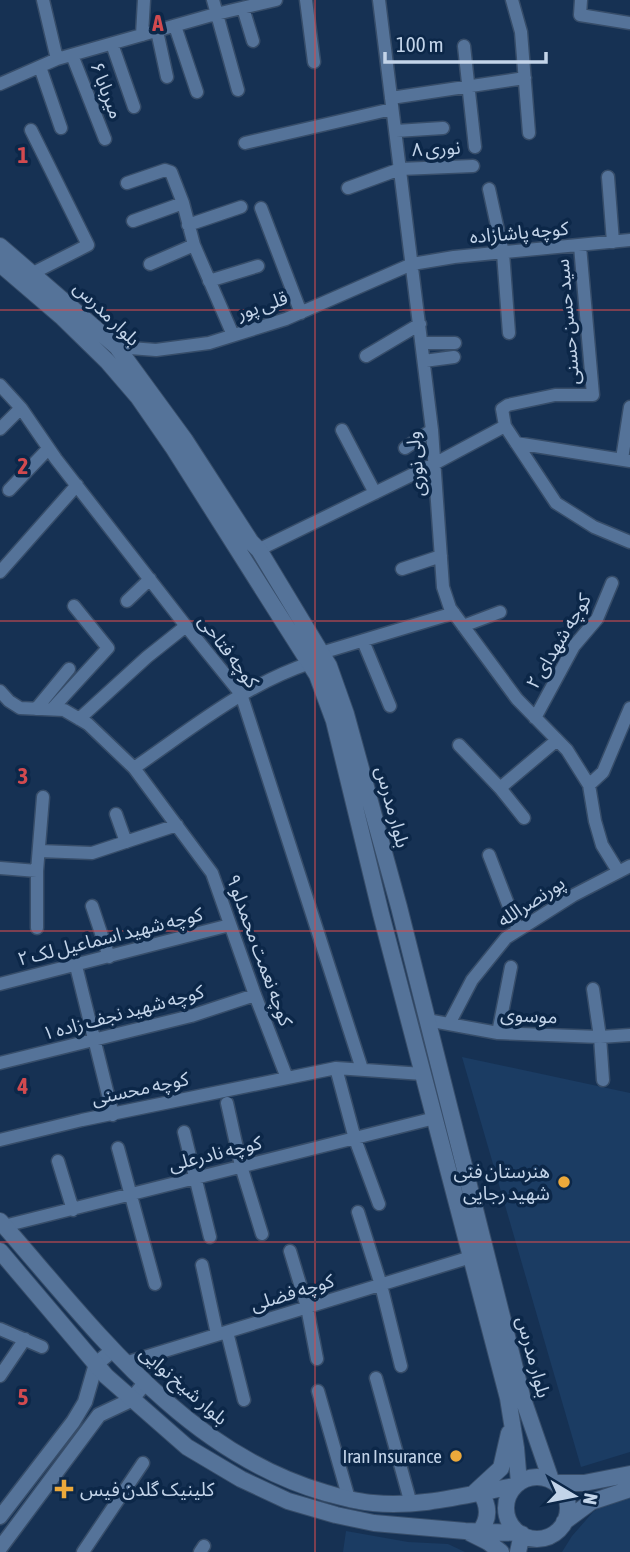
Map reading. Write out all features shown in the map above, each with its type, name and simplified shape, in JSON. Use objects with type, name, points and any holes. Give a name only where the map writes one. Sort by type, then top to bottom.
[{"type":"main road","name":"بلوار مدرس","points":[[0,246],[138,397],[315,658],[329,666],[346,714],[427,1020],[522,1396],[537,1444],[554,1482]]},
{"type":"main road","name":"بلوار مدرس","points":[[0,264],[28,279],[117,347],[185,440],[258,550],[315,658],[317,675],[334,721],[511,1416],[516,1448],[517,1484]]},
{"type":"main road","name":"بلوار شیخ نوایی","points":[[2,1224],[124,1363],[197,1429],[247,1461],[292,1483],[373,1504],[411,1504],[517,1484]]},
{"type":"main road","points":[[0,1251],[106,1377],[131,1400],[187,1447],[241,1479],[288,1501],[374,1523],[520,1534],[541,1538],[591,1502],[630,1489]]},
{"type":"main road","points":[[472,1531],[485,1525],[488,1510],[477,1492],[501,1468],[507,1448],[511,1416]]},
{"type":"main road","points":[[516,1448],[523,1458],[528,1459],[532,1457],[537,1444]]},
{"type":"main road","points":[[520,1534],[513,1527],[507,1510],[507,1502],[517,1484],[535,1477],[554,1482],[584,1483],[630,1474]]},
{"type":"main road","points":[[547,1552],[567,1501],[554,1482]]},
{"type":"main road","points":[[584,1483],[583,1494],[591,1502]]},
{"type":"main road","points":[[472,1531],[500,1552]]},
{"type":"main road","points":[[518,1552],[520,1534]]},
{"type":"street","points":[[43,0],[57,59]]},
{"type":"street","points":[[142,35],[144,0]]},
{"type":"street","points":[[213,0],[238,90]]},
{"type":"street","points":[[0,84],[57,59],[274,0]]},
{"type":"street","points":[[306,0],[314,62]]},
{"type":"street","name":"ولی نوری","points":[[379,0],[432,430],[443,587],[454,613],[517,699],[567,750],[589,785],[594,821],[602,845],[624,869]]},
{"type":"street","points":[[512,0],[521,32],[529,133]]},
{"type":"street","points":[[581,0],[580,15],[630,23]]},
{"type":"street","points":[[243,8],[253,41]]},
{"type":"street","points":[[175,26],[197,92]]},
{"type":"street","points":[[157,31],[167,77]]},
{"type":"street","points":[[112,44],[134,107]]},
{"type":"street","points":[[464,46],[475,147]]},
{"type":"street","name":"میربابا ۶","points":[[72,55],[105,139]]},
{"type":"street","points":[[40,67],[61,128]]},
{"type":"street","points":[[245,143],[392,103],[525,78]]},
{"type":"street","points":[[396,131],[443,128]]},
{"type":"street","points":[[28,279],[88,245],[31,130]]},
{"type":"street","name":"نوری ۸","points":[[348,188],[400,169],[473,166]]},
{"type":"street","points":[[127,183],[164,170],[172,172],[194,245],[233,335]]},
{"type":"street","points":[[608,177],[613,242]]},
{"type":"street","points":[[489,189],[503,253],[509,333]]},
{"type":"street","points":[[133,221],[183,204]]},
{"type":"street","points":[[188,225],[241,207]]},
{"type":"street","points":[[261,208],[301,313]]},
{"type":"street","name":"کوچه پاشازاده","points":[[412,264],[630,240]]},
{"type":"street","points":[[150,264],[194,245]]},
{"type":"street","name":"سید حسن حسنی","points":[[505,426],[502,409],[508,405],[555,396],[593,395],[580,246]]},
{"type":"street","name":"قلی پور","points":[[117,347],[156,349],[209,343],[301,313],[412,264]]},
{"type":"street","points":[[209,281],[258,266]]},
{"type":"street","points":[[366,356],[420,324]]},
{"type":"street","points":[[422,343],[455,343]]},
{"type":"street","points":[[424,361],[454,357]]},
{"type":"street","name":"کوچه فتاحی","points":[[0,385],[21,408],[48,449],[241,694],[362,1069]]},
{"type":"street","points":[[516,443],[626,460],[630,407]]},
{"type":"street","points":[[0,429],[21,408]]},
{"type":"street","points":[[258,550],[434,464],[505,426],[555,503],[594,527],[630,542]]},
{"type":"street","points":[[342,430],[375,493]]},
{"type":"street","points":[[405,448],[432,430]]},
{"type":"street","points":[[9,490],[48,449]]},
{"type":"street","points":[[0,572],[77,485]]},
{"type":"street","points":[[402,569],[441,556]]},
{"type":"street","points":[[127,601],[150,579]]},
{"type":"street","name":"کوچه شهدای ۲","points":[[535,718],[574,646],[597,619],[612,583]]},
{"type":"street","points":[[52,709],[108,648],[74,606]]},
{"type":"street","points":[[463,625],[500,612]]},
{"type":"street","points":[[134,768],[241,694],[282,672],[363,641],[454,613]]},
{"type":"street","points":[[79,719],[147,657],[186,626]]},
{"type":"street","points":[[363,641],[390,706]]},
{"type":"street","points":[[36,709],[69,669]]},
{"type":"street","name":"کوچه نعمت محمدلو ۹","points":[[0,691],[14,705],[64,710],[88,724],[134,768],[177,825],[212,873],[287,1078]]},
{"type":"street","points":[[589,785],[603,772],[630,708]]},
{"type":"street","points":[[500,788],[557,740]]},
{"type":"street","points":[[459,745],[524,818]]},
{"type":"street","points":[[37,928],[37,872],[43,797]]},
{"type":"street","points":[[116,814],[126,842]]},
{"type":"street","points":[[39,851],[92,853],[177,825]]},
{"type":"street","points":[[489,855],[518,930]]},
{"type":"street","points":[[0,868],[37,872]]},
{"type":"street","name":"پورنصرالله","points":[[449,1024],[472,980],[506,938],[624,869]]},
{"type":"street","points":[[92,905],[109,957]]},
{"type":"street","name":"کوچه شهید اسماعیل لک ۲","points":[[0,984],[230,925]]},
{"type":"street","points":[[76,966],[113,1115]]},
{"type":"street","points":[[498,1033],[511,967]]},
{"type":"street","points":[[593,989],[603,1080]]},
{"type":"street","name":"کوچه شهید نجف زاده ۱","points":[[0,1063],[191,1016],[255,995]]},
{"type":"street","name":"موسوی","points":[[427,1020],[498,1033],[600,1037],[630,1035]]},
{"type":"street","points":[[336,1068],[355,1139],[379,1203]]},
{"type":"street","name":"کوچه محسنی","points":[[0,1140],[82,1120],[336,1068],[423,1074]]},
{"type":"street","points":[[227,1103],[241,1166],[262,1234]]},
{"type":"street","name":"کوچه نادرعلی","points":[[2,1224],[74,1210],[435,1118]]},
{"type":"street","points":[[184,1132],[210,1237]]},
{"type":"street","points":[[118,1148],[155,1284]]},
{"type":"street","points":[[58,1161],[74,1210]]},
{"type":"street","points":[[358,1212],[381,1285],[401,1366]]},
{"type":"street","points":[[290,1251],[307,1307],[317,1359]]},
{"type":"street","name":"کوچه فضلی","points":[[124,1363],[471,1258]]},
{"type":"street","points":[[202,1265],[244,1400]]},
{"type":"street","points":[[0,1329],[42,1347]]},
{"type":"street","points":[[0,1376],[25,1339]]},
{"type":"street","points":[[0,1517],[73,1422],[85,1402],[96,1364],[113,1350]]},
{"type":"street","points":[[376,1378],[411,1504]]},
{"type":"street","points":[[0,1548],[99,1415],[131,1400],[145,1383]]},
{"type":"street","points":[[318,1391],[349,1499]]},
{"type":"street","points":[[83,1552],[143,1464]]},
{"type":"shaded area","name":"هنرستان فنی شهید رجایی","points":[[462,1057],[630,1093],[630,1452],[581,1467]]},
{"type":"shaded area","points":[[630,1497],[630,1552],[562,1552],[593,1512],[605,1504]]},
{"type":"shaded area","points":[[346,1531],[408,1542],[448,1544],[465,1552],[343,1552]]},
{"type":"place","name":"هنرستان فنی شهید رجایی","points":[[564,1182]]},
{"type":"place","name":"Iran Insurance","points":[[456,1456]]},
{"type":"place","name":"کلینیک گلدن فیس","points":[[64,1489]]}]
